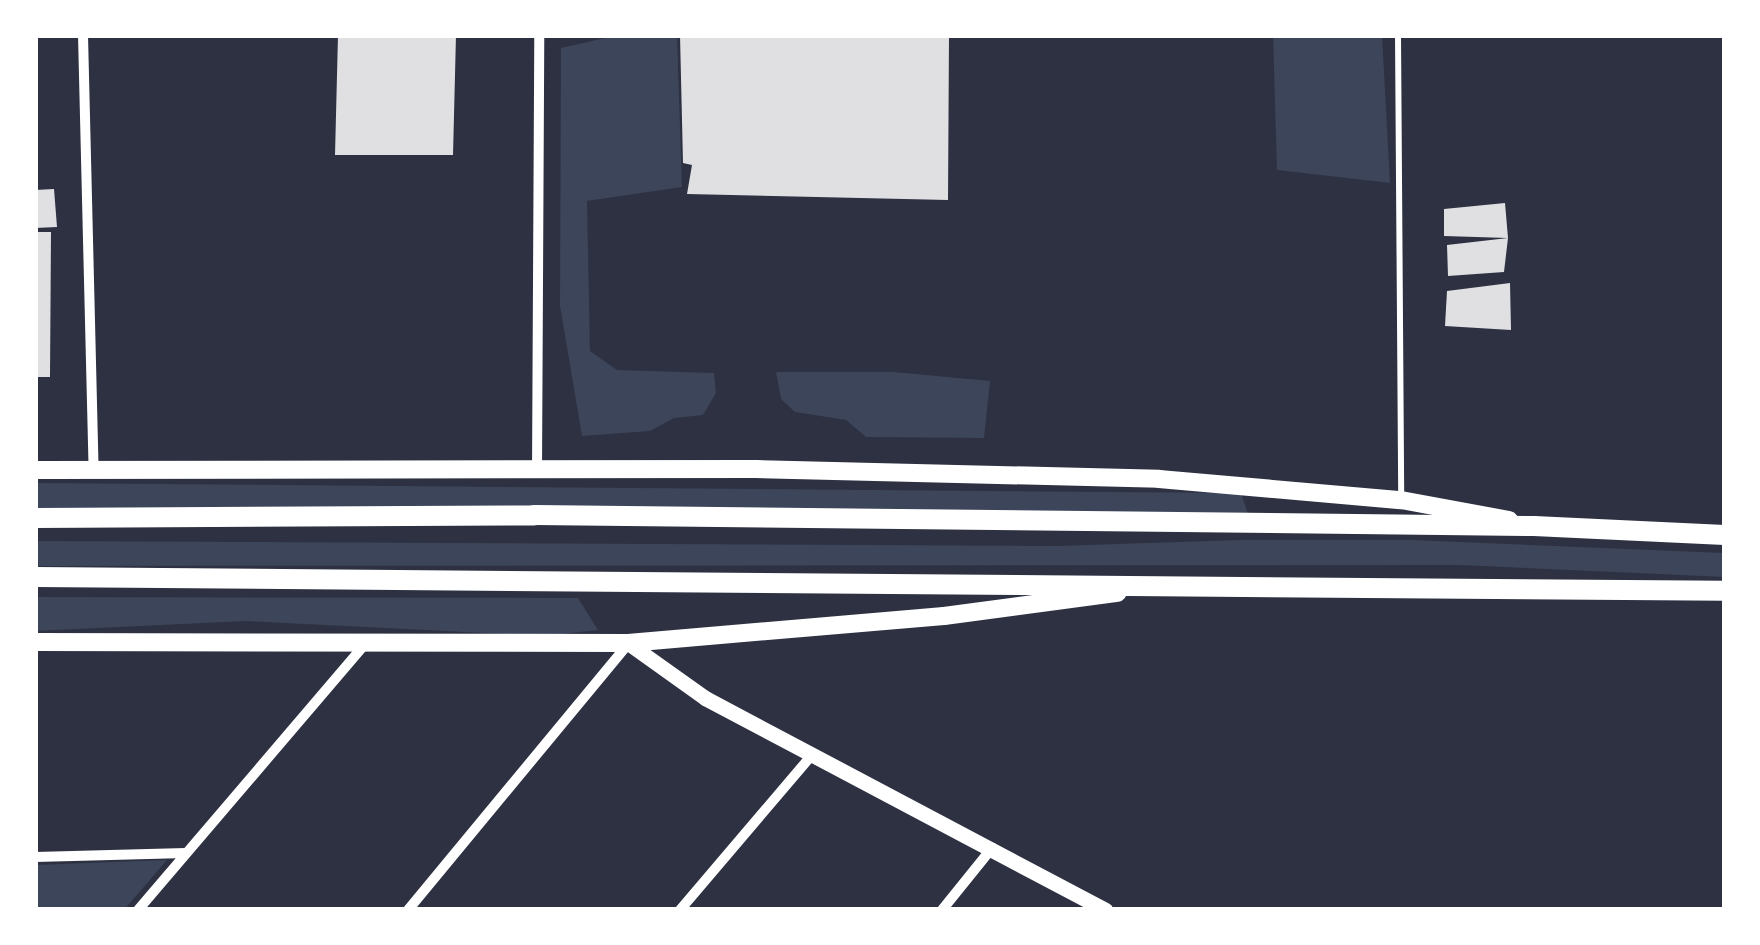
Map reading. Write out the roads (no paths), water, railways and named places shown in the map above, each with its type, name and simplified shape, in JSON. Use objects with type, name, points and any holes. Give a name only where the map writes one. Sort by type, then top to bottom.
[{"type":"highway","points":[[35,518],[534,514],[1534,526],[1725,535]]},
{"type":"highway","points":[[35,577],[1725,591]]},
{"type":"main road","points":[[35,470],[756,469],[1158,479],[1401,500],[1534,526]]},
{"type":"main road","points":[[35,642],[628,643],[944,616],[1166,586]]},
{"type":"street","points":[[83,35],[94,470]]},
{"type":"street","points":[[537,472],[539,35]]},
{"type":"street","points":[[138,910],[368,641]]},
{"type":"street","points":[[408,910],[628,643],[705,698],[1105,910]]},
{"type":"street","points":[[680,910],[812,755]]},
{"type":"street","points":[[942,910],[992,847]]},
{"type":"street","points":[[35,857],[186,853]]},
{"type":"lane","points":[[1398,35],[1401,500]]}]
